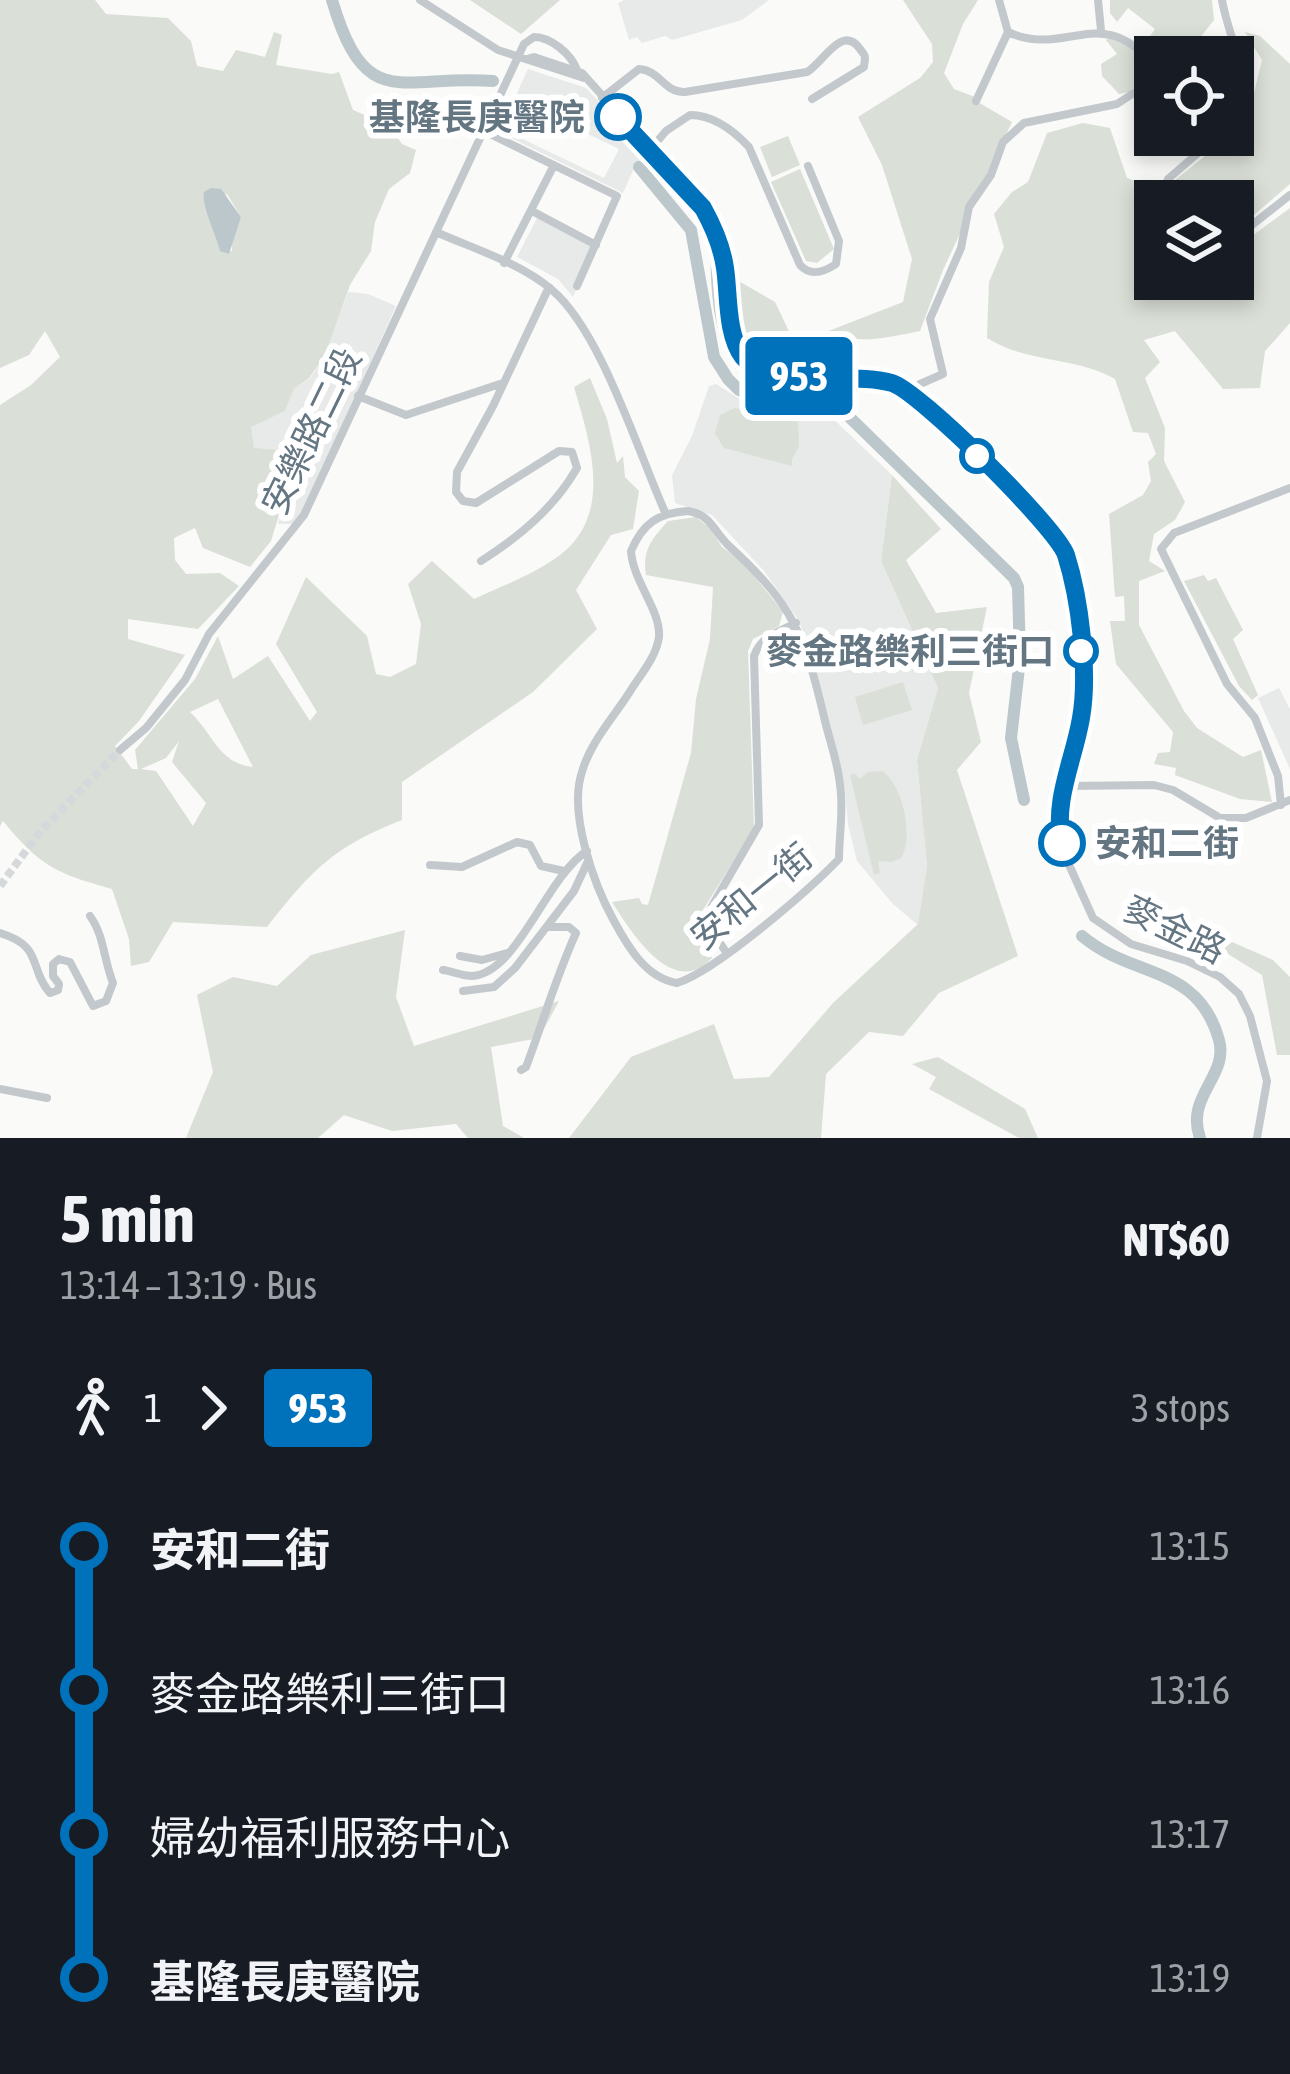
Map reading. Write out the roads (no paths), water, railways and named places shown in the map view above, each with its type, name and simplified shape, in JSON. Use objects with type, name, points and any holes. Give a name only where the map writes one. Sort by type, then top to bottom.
[{"type":"street","points":[[420,0],[479,40],[581,74]]},
{"type":"street","points":[[976,101],[1007,32],[1000,0]]},
{"type":"street","points":[[1099,0],[1101,30]]},
{"type":"street","points":[[1222,0],[1232,36]]},
{"type":"street","points":[[1007,32],[1024,39],[1101,30],[1134,46]]},
{"type":"street","name":"麥金路","points":[[522,57],[528,39],[541,37],[558,46],[703,208],[724,261],[735,338],[741,354],[753,365],[764,372],[891,382],[909,393],[1027,503],[1062,545],[1070,572],[1083,686],[1078,738],[1059,811],[1062,843],[1093,918],[1131,944],[1220,977],[1239,994],[1267,1081],[1258,1137]]},
{"type":"street","points":[[602,98],[639,69],[653,72],[671,90],[685,92],[807,72],[841,41],[857,44],[865,57],[864,67],[812,99]]},
{"type":"street","name":"安樂路二段","points":[[120,750],[146,728],[185,680],[209,634],[298,526],[522,57]]},
{"type":"street","points":[[909,393],[943,374],[930,319],[934,302],[961,248],[969,207],[991,175],[1003,142],[1024,123],[1117,104],[1134,93]]},
{"type":"street","points":[[649,151],[666,131],[690,115],[706,117],[737,135],[749,147],[800,265],[808,272],[819,272],[836,264],[840,248],[808,166]]},
{"type":"street","points":[[484,131],[617,196],[577,286]]},
{"type":"street","points":[[1168,180],[1195,156]]},
{"type":"street","points":[[504,263],[554,165]]},
{"type":"street","points":[[1254,223],[1290,195]]},
{"type":"street","points":[[532,211],[596,245]]},
{"type":"street","points":[[436,232],[549,287],[586,334],[664,512]]},
{"type":"street","name":"麥金路","points":[[716,239],[717,303],[729,355],[747,375],[768,385],[793,387],[839,387],[853,380]]},
{"type":"street","points":[[481,561],[520,536],[577,468],[572,452],[559,451],[476,503],[463,501],[456,492],[457,472],[549,287]]},
{"type":"street","points":[[717,303],[729,301]]},
{"type":"street","points":[[358,396],[406,415],[504,382]]},
{"type":"street","points":[[1065,786],[1154,785],[1174,790],[1220,818],[1246,818],[1285,802],[1255,718],[1228,684],[1161,549],[1174,533],[1290,488]]},
{"type":"street","name":"安和一街","points":[[688,511],[708,517],[728,545],[763,575],[796,623],[814,671],[840,785],[839,859],[726,952],[685,981],[673,982],[657,976],[623,937],[598,893],[578,788],[583,767],[656,652],[655,615],[632,569],[631,551],[638,536],[664,512],[688,511]]},
{"type":"street","points":[[726,952],[712,931],[709,911],[759,825],[754,656],[767,637],[796,623]]},
{"type":"street","points":[[430,866],[462,867],[517,842],[530,845],[541,866],[564,871]]},
{"type":"street","points":[[443,970],[472,976],[502,964],[564,871],[588,856]]},
{"type":"street","points":[[463,991],[494,987],[574,891],[588,856]]},
{"type":"street","points":[[0,933],[34,954],[50,993],[59,984],[53,964],[59,959],[70,962],[93,1006],[106,1001],[113,983],[102,955],[100,929],[91,916]]},
{"type":"street","points":[[521,1070],[576,933],[569,927],[547,927]]},
{"type":"street","points":[[460,956],[482,960],[509,953]]},
{"type":"street","points":[[0,1089],[47,1098]]},
{"type":"waterway","points":[[332,0],[345,36],[374,74],[411,83],[493,81]]},
{"type":"waterway","points":[[639,167],[691,230],[714,357],[728,379],[739,390],[757,396],[825,396],[1014,578],[1020,659],[1011,738],[1024,800]]},
{"type":"waterway","points":[[1082,936],[1180,985],[1209,1015],[1220,1053],[1198,1110],[1200,1138]]},
{"type":"tunnel","points":[[0,886],[39,833],[120,750]]},
{"type":"place","name":"基隆長庚醫院","points":[[618,117]]},
{"type":"place","name":"麥金路樂利三街口","points":[[1081,651]]},
{"type":"place","name":"安和二街","points":[[1062,843]]}]
